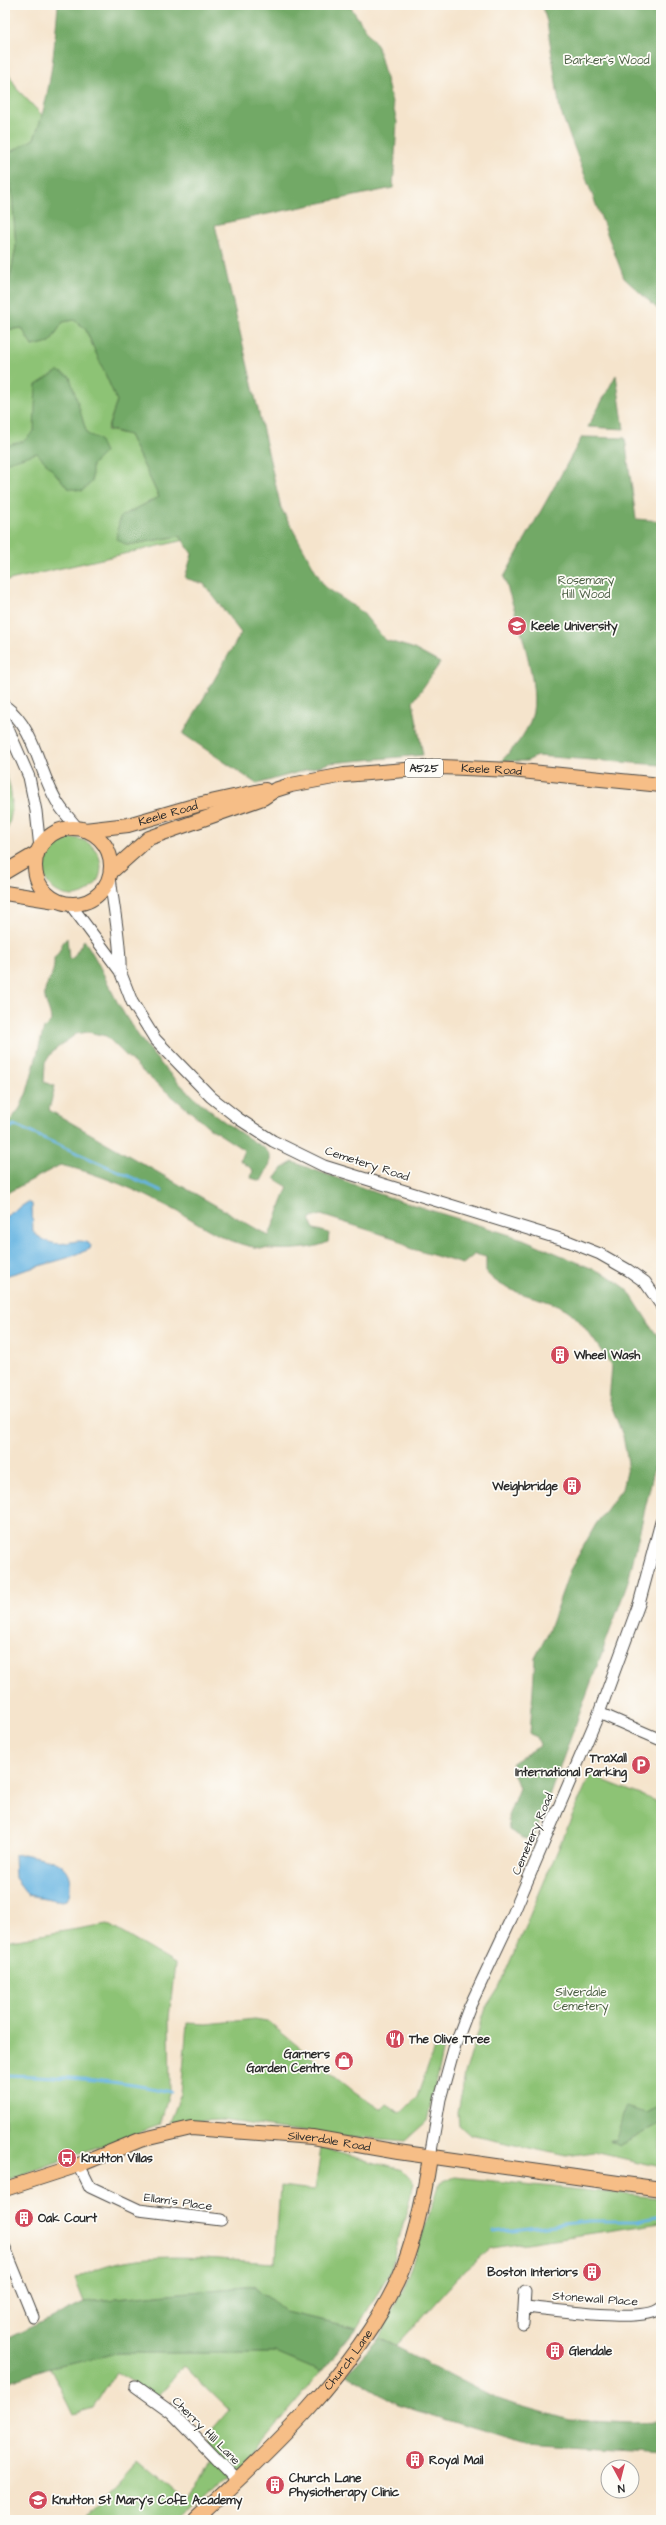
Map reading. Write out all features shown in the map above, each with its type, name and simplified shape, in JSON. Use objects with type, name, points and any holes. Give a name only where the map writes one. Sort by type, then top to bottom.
[{"type":"main road","name":"Keele Road","points":[[81,829],[128,825],[254,791],[275,790],[344,775],[442,767],[511,770],[661,784]]},
{"type":"main road","name":"Keele Road","points":[[110,874],[149,838],[263,798],[275,790]]},
{"type":"main road","points":[[5,872],[38,851],[55,833],[69,829],[81,829],[96,836],[106,847],[111,861],[110,874],[98,895],[85,902],[66,904],[5,893]]},
{"type":"main road","points":[[38,851],[35,870],[39,884],[49,896],[66,904]]},
{"type":"main road","name":"Silverdale Road","points":[[5,2189],[79,2165],[140,2140],[191,2128],[312,2138],[430,2157],[661,2189]]},
{"type":"main road","name":"Church Lane","points":[[195,2520],[281,2440],[338,2372],[371,2328],[398,2280],[421,2210],[430,2157]]},
{"type":"street","points":[[5,706],[17,715],[31,740],[58,804],[81,829]]},
{"type":"street","points":[[5,722],[29,777],[36,811],[38,851]]},
{"type":"street","name":"Cemetery Road","points":[[110,874],[113,915],[120,952],[120,971]]},
{"type":"street","name":"Cemetery Road","points":[[66,904],[120,971],[132,1002],[155,1039],[211,1097],[239,1119],[273,1141],[324,1166],[570,1242],[600,1254],[645,1282],[661,1305]]},
{"type":"street","name":"Cemetery Road","points":[[430,2157],[447,2068],[468,2008],[511,1919],[599,1713],[639,1604],[661,1522]]},
{"type":"street","points":[[599,1713],[661,1740]]},
{"type":"street","name":"Ellam's Place","points":[[79,2165],[90,2187],[139,2210],[221,2220]]},
{"type":"street","points":[[5,2248],[33,2317]]},
{"type":"street","points":[[523,2324],[525,2291]]},
{"type":"street","name":"Stonewall Place","points":[[525,2307],[637,2316],[655,2313],[661,2308]]},
{"type":"street","name":"Cherry Hill Lane","points":[[135,2386],[172,2412],[238,2481]]},
{"type":"green space","points":[[58,5],[349,5],[378,47],[397,122],[393,188],[215,225],[281,508],[324,586],[362,612],[385,640],[412,648],[440,663],[413,702],[423,755],[330,763],[257,784],[183,734],[241,633],[204,584],[185,578],[192,554],[180,536],[127,545],[116,539],[120,517],[159,497],[129,435],[108,429],[117,401],[85,328],[74,320],[63,322],[50,342],[32,346],[22,328],[5,330],[5,303],[16,247],[12,192],[5,155],[34,139],[40,122],[51,73]]},
{"type":"green space","name":"Barker's Wood","points":[[542,5],[661,5],[661,312],[624,278],[560,110],[547,22]]},
{"type":"green space","points":[[5,66],[17,89],[43,116],[34,139],[5,155]]},
{"type":"green space","points":[[5,161],[12,192],[16,247],[5,303]]},
{"type":"green space","points":[[74,320],[85,328],[117,401],[107,430],[129,435],[159,497],[120,517],[127,545],[180,536],[185,540],[5,581],[5,330],[22,328],[32,346],[50,342],[63,322]]},
{"type":"green space","points":[[58,371],[70,377],[87,434],[99,439],[105,452],[92,465],[92,482],[82,491],[68,488],[37,453],[5,463],[5,446],[24,441],[34,431],[36,385]]},
{"type":"green space","points":[[616,375],[624,429],[588,427]]},
{"type":"green space","name":"Rosemary Hill Wood","points":[[582,437],[625,438],[636,519],[661,521],[661,765],[537,756],[527,761],[501,761],[526,731],[531,719],[534,705],[533,688],[526,649],[504,577]]},
{"type":"green space","points":[[5,772],[10,787],[12,804],[10,820],[5,835]]},
{"type":"green space","points":[[72,838],[83,840],[96,851],[99,856],[101,867],[99,878],[88,891],[83,894],[72,896],[61,894],[48,883],[45,878],[43,867],[45,856],[56,843],[61,840]]},
{"type":"green space","points":[[67,938],[69,959],[73,958],[84,940],[126,1017],[139,1037],[170,1074],[205,1107],[264,1148],[270,1154],[270,1164],[261,1181],[251,1178],[253,1170],[240,1160],[244,1150],[210,1128],[143,1072],[106,1036],[88,1032],[76,1034],[52,1052],[45,1063],[44,1082],[55,1086],[49,1110],[269,1236],[288,1187],[275,1179],[284,1167],[293,1162],[385,1196],[523,1239],[607,1275],[627,1289],[661,1342],[661,1440],[628,1582],[533,1840],[523,1838],[509,1830],[508,1816],[519,1788],[512,1770],[513,1762],[540,1746],[537,1737],[530,1734],[535,1658],[547,1635],[570,1570],[596,1524],[622,1489],[628,1463],[623,1436],[609,1400],[612,1367],[590,1334],[577,1318],[564,1308],[512,1290],[494,1280],[486,1272],[486,1257],[475,1254],[463,1264],[409,1248],[397,1239],[321,1215],[309,1219],[314,1229],[329,1233],[328,1242],[309,1248],[297,1249],[273,1249],[250,1246],[223,1237],[173,1209],[132,1189],[75,1168],[60,1165],[5,1194],[5,1128],[20,1108],[27,1092],[44,1028],[51,1021],[45,999],[45,991],[52,974],[54,958]]},
{"type":"green space","name":"Silverdale Cemetery","points":[[590,1775],[661,1803],[661,2105],[647,2113],[616,2140],[610,2140],[620,2145],[661,2123],[661,2167],[594,2152],[566,2156],[470,2135],[459,2125],[458,2113],[465,2073],[486,2007],[499,1987]]},
{"type":"green space","points":[[107,1924],[175,1964],[169,2018],[170,2090],[160,2125],[5,2181],[5,1941]]},
{"type":"green space","points":[[255,2019],[267,2021],[356,2093],[381,2110],[387,2104],[401,2113],[417,2097],[435,2046],[443,2048],[427,2121],[405,2141],[320,2134],[221,2120],[170,2122],[181,2094],[187,2023],[206,2024]]},
{"type":"green space","points":[[661,2105],[661,2123],[620,2145],[609,2140],[616,2140],[625,2107],[647,2113]]},
{"type":"green space","points":[[321,2148],[402,2170],[414,2183],[390,2272],[357,2328],[285,2312],[255,2286],[84,2302],[75,2279],[97,2268],[121,2262],[146,2258],[172,2257],[275,2263],[280,2186],[315,2190]]},
{"type":"green space","points":[[455,2177],[660,2198],[661,2223],[492,2248],[465,2270],[396,2346],[379,2338],[406,2281],[440,2183]]},
{"type":"green space","points":[[255,2286],[285,2312],[357,2328],[321,2372],[276,2353],[119,2353],[50,2367],[5,2383],[5,2340],[84,2302]]},
{"type":"green space","points":[[379,2338],[497,2399],[570,2420],[630,2423],[661,2422],[661,2453],[526,2444],[398,2405],[346,2374]]},
{"type":"green space","points":[[119,2353],[276,2353],[321,2372],[246,2460],[181,2520],[91,2520],[87,2516],[138,2461],[186,2502],[197,2489],[211,2461],[208,2434],[229,2410],[183,2365],[158,2397],[116,2372],[93,2408],[73,2414],[50,2367]]},
{"type":"water","points":[[28,1202],[32,1204],[33,1232],[51,1243],[59,1244],[79,1241],[91,1245],[90,1249],[67,1258],[5,1276],[5,1217]]},
{"type":"water","points":[[23,1854],[54,1861],[65,1869],[69,1876],[70,1885],[70,1893],[67,1900],[62,1901],[28,1895],[15,1878],[14,1855]]},
{"type":"waterway","points":[[5,1132],[14,1125],[162,1191]]},
{"type":"waterway","points":[[5,2075],[88,2079],[130,2084],[171,2092]]},
{"type":"waterway","points":[[494,2232],[589,2221],[636,2221],[661,2216]]},
{"type":"place","name":"Keele University","points":[[517,626]]},
{"type":"place","name":"Wheel Wash","points":[[560,1355]]},
{"type":"place","name":"Weighbridge","points":[[572,1486]]},
{"type":"place","name":"TraXall International Parking","points":[[641,1765]]},
{"type":"place","name":"The Olive Tree","points":[[395,2039]]},
{"type":"place","name":"Garners Garden Centre","points":[[344,2061]]},
{"type":"place","name":"Knutton Villas","points":[[67,2158]]},
{"type":"place","name":"Oak Court","points":[[24,2218]]},
{"type":"place","name":"Boston Interiors","points":[[592,2272]]},
{"type":"place","name":"Glendale","points":[[555,2351]]},
{"type":"place","name":"Royal Mail","points":[[415,2460]]},
{"type":"place","name":"Church Lane Physiotherapy Clinic","points":[[275,2485]]},
{"type":"place","name":"Knutton St Mary's CofE Academy","points":[[38,2500]]}]
